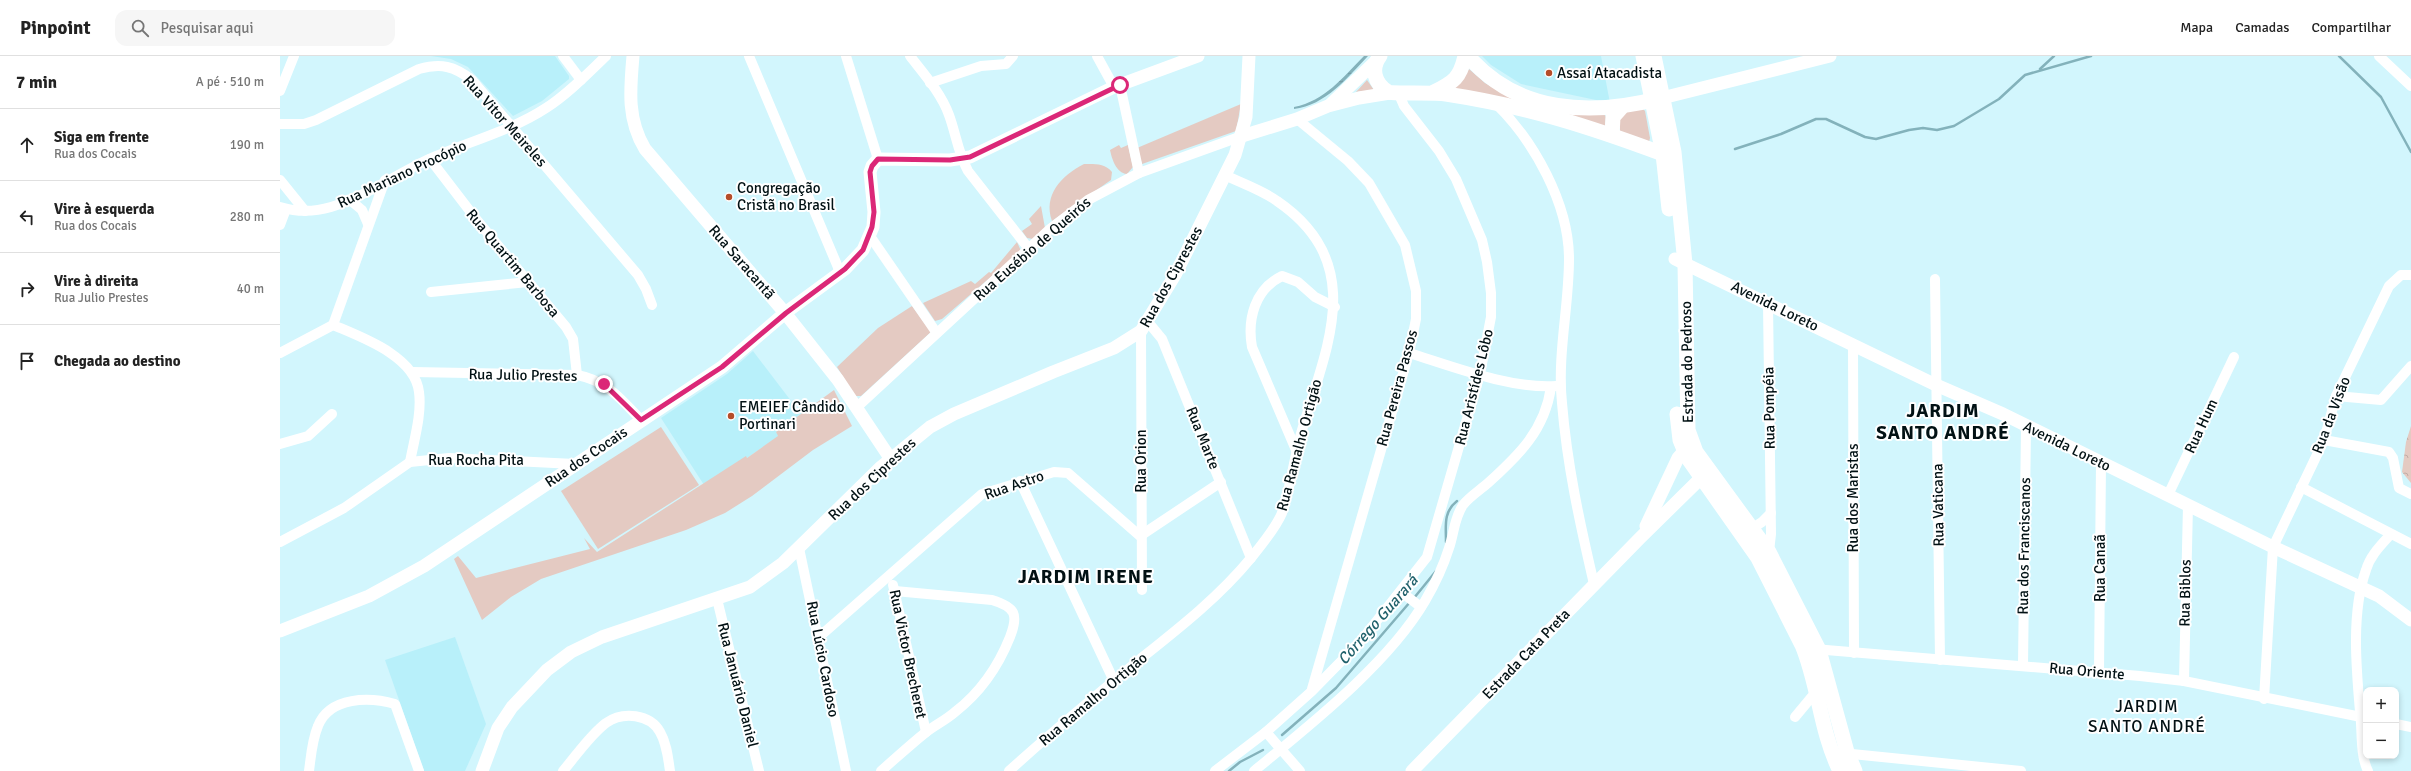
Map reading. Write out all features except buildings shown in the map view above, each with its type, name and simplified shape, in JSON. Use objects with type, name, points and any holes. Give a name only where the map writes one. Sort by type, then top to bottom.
[{"type":"main road","points":[[1434,92],[1449,84],[1458,76],[1465,56]]},
{"type":"main road","points":[[1468,56],[1495,82],[1527,98],[1582,109],[1621,108],[1657,99]]},
{"type":"main road","name":"Estrada do Pedroso","points":[[1643,56],[1657,99],[1668,153],[1680,261],[1687,422],[1690,452],[1765,557],[1811,649],[1855,771]]},
{"type":"main road","name":"Estrada do Pedroso","points":[[1654,56],[1657,99]]},
{"type":"main road","points":[[1377,59],[1375,76],[1377,81],[1394,93]]},
{"type":"main road","name":"Rua Eusébio de Queirós","points":[[1394,93],[1434,92],[1493,101],[1558,117],[1668,153]]},
{"type":"main road","points":[[1612,135],[1614,117],[1621,108]]},
{"type":"main road","name":"Estrada do Pedroso","points":[[1811,649],[1815,693],[1832,755],[1840,771]]},
{"type":"street","points":[[280,90],[294,56]]},
{"type":"street","points":[[563,56],[581,80]]},
{"type":"street","name":"Rua Mariano Procópio","points":[[283,208],[305,211],[330,207],[350,200],[385,180],[430,159],[512,126],[547,108],[581,80],[606,56]]},
{"type":"street","name":"Rua Saracantã","points":[[633,56],[630,107],[637,135],[659,165],[786,313],[838,380],[890,458]]},
{"type":"street","points":[[749,56],[840,272]]},
{"type":"street","points":[[846,56],[878,159],[961,159],[990,149],[1117,86],[1198,56]]},
{"type":"street","points":[[910,56],[930,83],[949,114],[961,159],[1029,249]]},
{"type":"street","points":[[930,83],[981,66],[1006,64],[1013,56]]},
{"type":"street","points":[[1097,56],[1117,86],[1139,173]]},
{"type":"street","name":"Rua dos Ciprestes","points":[[482,771],[498,728],[512,707],[547,670],[571,652],[602,637],[750,587],[762,580],[800,548],[890,458],[930,427],[954,414],[1114,348],[1145,326],[1225,175],[1242,136],[1246,117],[1249,56]]},
{"type":"street","points":[[1657,99],[1830,56]]},
{"type":"street","points":[[2379,56],[2411,86]]},
{"type":"street","name":"Rua Eusébio de Queirós","points":[[1328,106],[1377,59]]},
{"type":"street","name":"Rua Vitor Meireles","points":[[280,124],[304,124],[419,69],[438,65],[447,65],[464,74],[512,126],[638,275],[646,289],[652,305]]},
{"type":"street","name":"Rua Eusébio de Queirós","points":[[856,408],[936,332],[1029,249],[1088,200],[1139,173],[1242,136],[1297,120],[1328,106],[1365,97],[1394,93]]},
{"type":"street","name":"Rua Aristídes Lôbo","points":[[1394,93],[1439,151],[1456,179],[1482,240],[1488,270],[1491,317],[1480,374],[1427,557],[1401,592]]},
{"type":"street","points":[[1493,101],[1512,120],[1539,160],[1552,186],[1567,235],[1569,260],[1562,386],[1564,429],[1573,494],[1594,584]]},
{"type":"street","name":"Rua Pereira Passos","points":[[1297,120],[1348,161],[1369,183],[1402,238],[1412,269],[1416,291],[1416,319],[1409,353],[1312,691]]},
{"type":"street","name":"Rua Quartim Barbosa","points":[[430,159],[570,333],[576,351],[577,375]]},
{"type":"street","name":"Rua dos Cocais","points":[[280,631],[369,596],[424,566],[641,420],[708,377],[786,313],[840,272],[863,250],[870,236],[874,212],[870,172],[872,166],[878,159]]},
{"type":"street","name":"Rua Ramalho Ortigão","points":[[1009,771],[1217,594],[1251,558],[1281,515],[1296,450],[1332,329],[1335,307],[1334,288],[1330,269],[1310,233],[1294,214],[1278,201],[1225,175]]},
{"type":"street","points":[[280,180],[305,211]]},
{"type":"street","points":[[280,353],[333,325],[385,180]]},
{"type":"street","points":[[350,200],[362,210],[368,224]]},
{"type":"street","points":[[280,225],[283,208]]},
{"type":"street","points":[[870,236],[936,332]]},
{"type":"street","name":"Avenida Loreto","points":[[1680,261],[1936,385],[2026,426],[2273,547],[2379,596],[2411,620]]},
{"type":"street","name":"Rua da Visão","points":[[2273,547],[2324,440],[2336,396],[2389,286],[2401,275],[2411,275]]},
{"type":"street","points":[[1296,450],[1252,347],[1249,331],[1250,317],[1266,287],[1282,276],[1298,282],[1315,296],[1335,307]]},
{"type":"street","name":"Rua Vaticana","points":[[1935,279],[1940,660]]},
{"type":"street","points":[[431,292],[528,282]]},
{"type":"street","name":"Rua Pompéia","points":[[1765,557],[1771,513],[1768,303]]},
{"type":"street","points":[[333,325],[389,351],[412,372],[420,392],[410,462]]},
{"type":"street","name":"Rua Marte","points":[[1145,326],[1162,339],[1251,558]]},
{"type":"street","name":"Rua Orion","points":[[1142,590],[1140,536],[1145,326]]},
{"type":"street","name":"Rua dos Maristas","points":[[1853,344],[1854,653]]},
{"type":"street","points":[[1409,353],[1480,374],[1538,387],[1562,386]]},
{"type":"street","name":"Rua Hum","points":[[2168,495],[2234,357]]},
{"type":"street","points":[[2336,396],[2381,400],[2411,366]]},
{"type":"street","name":"Rua Julio Prestes","points":[[412,372],[577,375],[590,377],[604,384],[641,420]]},
{"type":"street","points":[[1254,771],[1341,697],[1410,624],[1444,565],[1454,528],[1464,505],[1500,472],[1533,436],[1540,425],[1549,402],[1551,387]]},
{"type":"street","points":[[280,444],[308,436],[332,414]]},
{"type":"street","name":"Rua dos Franciscanos","points":[[2023,666],[2026,426]]},
{"type":"street","points":[[2324,440],[2389,452],[2393,458],[2399,488],[2411,494]]},
{"type":"street","name":"Estrada Cata Preta","points":[[1640,538],[1658,505],[1678,458],[1690,452]]},
{"type":"street","name":"Rua Rocha Pita","points":[[280,542],[344,508],[382,483],[410,462],[449,458],[575,464]]},
{"type":"street","name":"Rua Canaã","points":[[2099,672],[2101,463]]},
{"type":"street","name":"Rua Astro","points":[[819,637],[982,494],[1020,481],[1054,472],[1068,473],[1140,536]]},
{"type":"street","name":"Estrada Cata Preta","points":[[1412,771],[1704,472]]},
{"type":"street","points":[[1020,481],[1114,681]]},
{"type":"street","points":[[1140,536],[1221,482]]},
{"type":"street","points":[[1666,485],[1668,498],[1676,502]]},
{"type":"street","points":[[2302,487],[2390,535],[2411,544]]},
{"type":"street","name":"Rua Biblos","points":[[2184,681],[2188,505]]},
{"type":"street","points":[[1747,532],[1771,513]]},
{"type":"street","points":[[2363,718],[2357,650],[2361,588],[2370,559],[2390,535]]},
{"type":"street","points":[[2264,699],[2273,547]]},
{"type":"street","name":"Rua Lúcio Cardoso","points":[[800,548],[846,771]]},
{"type":"street","name":"Rua Victor Brecheret","points":[[891,575],[926,732]]},
{"type":"street","points":[[881,771],[926,732],[956,712],[982,688],[1000,661],[1016,624],[1015,616],[1006,604],[992,600],[895,591]]},
{"type":"street","points":[[1214,771],[1266,732],[1312,691],[1340,662],[1401,592],[1421,606]]},
{"type":"street","name":"Rua Januário Daniel","points":[[717,599],[759,771]]},
{"type":"street","name":"Rua Oriente","points":[[1811,649],[2099,672],[2184,681],[2264,699],[2363,718]]},
{"type":"street","points":[[1323,654],[1330,662],[1340,662]]},
{"type":"street","points":[[1795,717],[1815,693]]},
{"type":"street","points":[[309,771],[313,742],[319,724],[328,713],[341,704],[355,700],[371,699],[395,704],[419,771]]},
{"type":"street","points":[[563,771],[607,723],[620,717],[632,715],[654,724],[661,733],[667,751],[670,771]]},
{"type":"street","points":[[2363,723],[2368,771]]},
{"type":"street","points":[[2399,725],[2411,727]]},
{"type":"street","points":[[1266,732],[1300,771]]},
{"type":"street","points":[[1832,755],[1847,752],[1962,768],[2021,771]]},
{"type":"shaded area","points":[[431,56],[555,56],[569,76],[569,79],[542,101],[513,116],[468,67],[451,59]]},
{"type":"shaded area","points":[[1482,56],[1601,56],[1610,103],[1521,84],[1491,65]]},
{"type":"shaded area","name":"EMEIEF Cândido Portinari","points":[[753,351],[801,414],[776,432],[779,436],[704,485],[661,418],[727,374]]},
{"type":"shaded area","points":[[455,637],[486,724],[465,771],[424,771],[385,660]]},
{"type":"green space","points":[[1469,69],[1485,83],[1506,95],[1604,114],[1606,117],[1605,126],[1457,91],[1455,87]]},
{"type":"green space","points":[[1367,80],[1374,90],[1356,92]]},
{"type":"green space","points":[[1241,104],[1236,131],[1142,164],[1137,148]]},
{"type":"green space","points":[[1641,107],[1645,111],[1650,138],[1649,142],[1620,132],[1620,114]]},
{"type":"green space","points":[[1119,145],[1121,148],[1128,145],[1133,167],[1127,174],[1123,173],[1117,168],[1111,154],[1110,150]]},
{"type":"green space","points":[[1084,164],[1106,167],[1112,172],[1111,180],[1052,221],[1050,203],[1056,187],[1068,174]]},
{"type":"green space","points":[[1041,206],[1045,228],[1033,239],[1027,238],[1022,231],[1032,224],[1029,219]]},
{"type":"green space","points":[[1017,242],[1021,251],[942,319],[935,321],[923,303],[971,281],[975,284],[989,272],[991,273]]},
{"type":"green space","points":[[912,306],[931,332],[861,396],[855,396],[837,367],[878,328]]},
{"type":"green space","points":[[834,390],[852,426],[813,450],[752,496],[725,513],[686,530],[541,579],[511,597],[482,620],[454,559],[458,556],[476,578],[590,549],[584,538],[597,552],[746,456],[747,458],[778,436],[776,432]]},
{"type":"green space","points":[[2411,426],[2411,483],[2402,472],[2406,442]]},
{"type":"green space","points":[[661,427],[699,485],[598,549],[561,491]]},
{"type":"water","points":[[1364,56],[1368,56],[1344,81],[1326,96],[1316,102],[1294,109],[1294,107],[1305,104],[1324,94],[1341,80]]},
{"type":"waterway","points":[[2040,69],[2054,56]]},
{"type":"waterway","points":[[1735,149],[1781,134],[1816,119],[1826,119],[1865,137],[1876,139],[1909,130],[1923,128],[1937,130],[1954,126],[1999,99],[2025,75],[2091,56]]},
{"type":"waterway","points":[[2339,56],[2381,97],[2411,152]]},
{"type":"waterway","name":"Córrego Guarará","points":[[1446,542],[1447,515],[1449,510],[1457,501]]},
{"type":"waterway","name":"Córrego Guarará","points":[[1414,598],[1436,571]]},
{"type":"waterway","name":"Córrego Guarará","points":[[1282,735],[1336,688],[1410,602]]},
{"type":"waterway","name":"Córrego Guarará","points":[[1229,771],[1240,762],[1263,750]]},
{"type":"place","name":"Assaí Atacadista","points":[[1549,73]]},
{"type":"place","name":"Congregação Cristã no Brasil","points":[[729,197]]},
{"type":"place","name":"EMEIEF Cândido Portinari","points":[[731,416]]},
{"type":"district","name":"JARDIM SANTO ANDRÉ","points":[[1943,422]]},
{"type":"district","name":"JARDIM IRENE","points":[[1086,577]]},
{"type":"district","name":"JARDIM SANTO ANDRÉ","points":[[2147,716]]},
{"type":"route","points":[[604,384],[615,392],[641,420],[722,367],[786,313],[845,269],[863,250],[870,236],[874,212],[870,172],[872,166],[878,159],[950,160],[980,154],[1120,85]]}]
